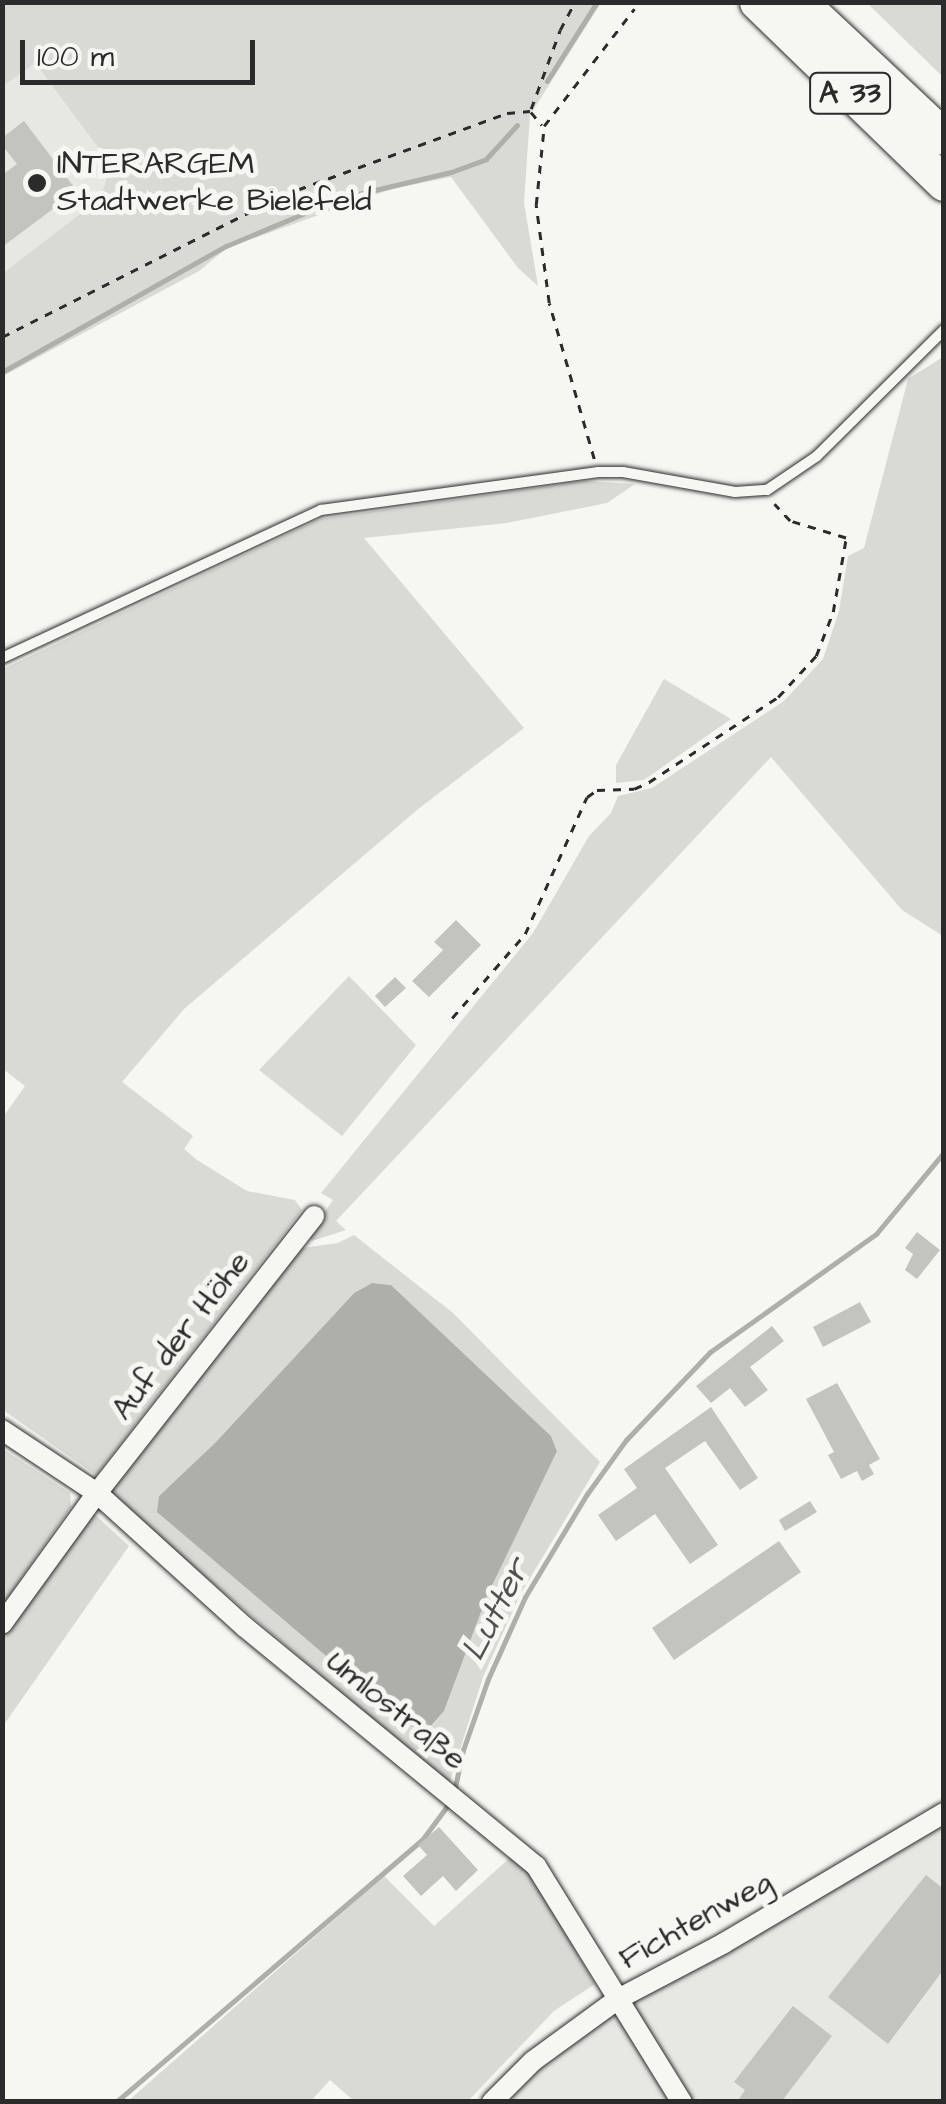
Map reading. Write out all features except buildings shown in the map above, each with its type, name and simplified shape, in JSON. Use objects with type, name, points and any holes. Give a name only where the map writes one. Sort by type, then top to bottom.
[{"type":"highway","name":"A 33","points":[[756,2],[944,183]]},
{"type":"highway","name":"A 33","points":[[800,2],[944,138]]},
{"type":"street","name":"Auf der Höhe","points":[[2,1624],[96,1493],[314,1216]]},
{"type":"street","name":"Umlostraße","points":[[2,1430],[96,1493],[245,1627],[536,1866],[682,2102]]},
{"type":"street","name":"Fichtenweg","points":[[492,2102],[533,2061],[618,2000],[944,1813]]},
{"type":"lane","points":[[2,658],[322,510],[598,472],[623,472],[735,492],[766,490],[818,456],[944,330]]},
{"type":"path","points":[[530,111],[575,2]]},
{"type":"path","points":[[598,472],[548,303],[536,205],[544,126],[634,9]]},
{"type":"path","points":[[530,111],[544,126]]},
{"type":"path","points":[[2,338],[283,195],[507,113],[530,111]]},
{"type":"path","points":[[452,1018],[525,934],[587,797],[596,790],[634,789],[650,782],[778,696],[816,656],[833,612],[846,538],[790,520],[780,513],[766,490]]},
{"type":"shaded area","points":[[3,2],[601,3],[530,115],[524,203],[538,286],[518,268],[451,177],[391,189],[227,248],[199,271],[3,376],[3,273],[89,207],[102,193],[107,177],[105,157],[35,63],[3,86]]},
{"type":"shaded area","points":[[867,3],[943,3],[943,77]]},
{"type":"shaded area","points":[[34,62],[105,157],[107,177],[102,193],[89,207],[3,273],[3,86]]},
{"type":"shaded area","points":[[943,357],[943,936],[902,910],[771,757],[336,1221],[346,1230],[312,1241],[308,1236],[333,1200],[321,1193],[533,933],[589,836],[611,813],[618,796],[652,788],[784,701],[823,659],[839,611],[848,556],[864,548],[908,379]]},
{"type":"shaded area","points":[[584,481],[635,484],[607,503],[507,523],[364,538],[524,728],[417,810],[184,1009],[122,1082],[193,1136],[184,1149],[197,1160],[247,1191],[295,1200],[302,1210],[96,1475],[3,1410],[3,1117],[25,1086],[3,1069],[3,669],[320,519]]},
{"type":"shaded area","points":[[664,679],[731,719],[644,780],[616,783],[616,765]]},
{"type":"shaded area","points":[[349,976],[416,1045],[342,1136],[259,1070]]},
{"type":"shaded area","points":[[354,1235],[453,1313],[600,1462],[521,1593],[483,1677],[449,1784],[106,1492],[302,1248],[338,1243]],"holes":[[[372,1283],[391,1285],[551,1436],[557,1450],[487,1596],[444,1711],[433,1725],[416,1728],[159,1496],[216,1442],[354,1293]]]},
{"type":"shaded area","points":[[372,1283],[391,1285],[551,1436],[557,1451],[487,1596],[444,1711],[432,1725],[416,1728],[406,1724],[157,1512],[159,1496],[216,1442],[354,1293]]},
{"type":"shaded area","points":[[3,1449],[70,1493],[71,1507],[3,1604]]},
{"type":"shaded area","points":[[90,1510],[129,1546],[3,1726],[3,1635]]},
{"type":"shaded area","points":[[943,1821],[943,2101],[498,2102],[603,2016]]},
{"type":"shaded area","points":[[512,1856],[533,1878],[595,1984],[554,2011],[468,2101],[354,2101],[330,2080],[311,2101],[127,2102],[384,1876],[434,1926]]},
{"type":"waterway","points":[[547,81],[597,2]]},
{"type":"waterway","points":[[2,372],[226,246],[341,198],[451,172],[486,159],[517,125]]},
{"type":"waterway","name":"Lutter","points":[[454,1792],[463,1750],[488,1679],[525,1597],[587,1494],[626,1440],[710,1352],[876,1234],[944,1152]]},
{"type":"waterway","name":"Lutter","points":[[116,2102],[422,1840],[450,1802]]},
{"type":"place","name":"INTERARGEM Stadtwerke Bielefeld","points":[[37,183]]}]
